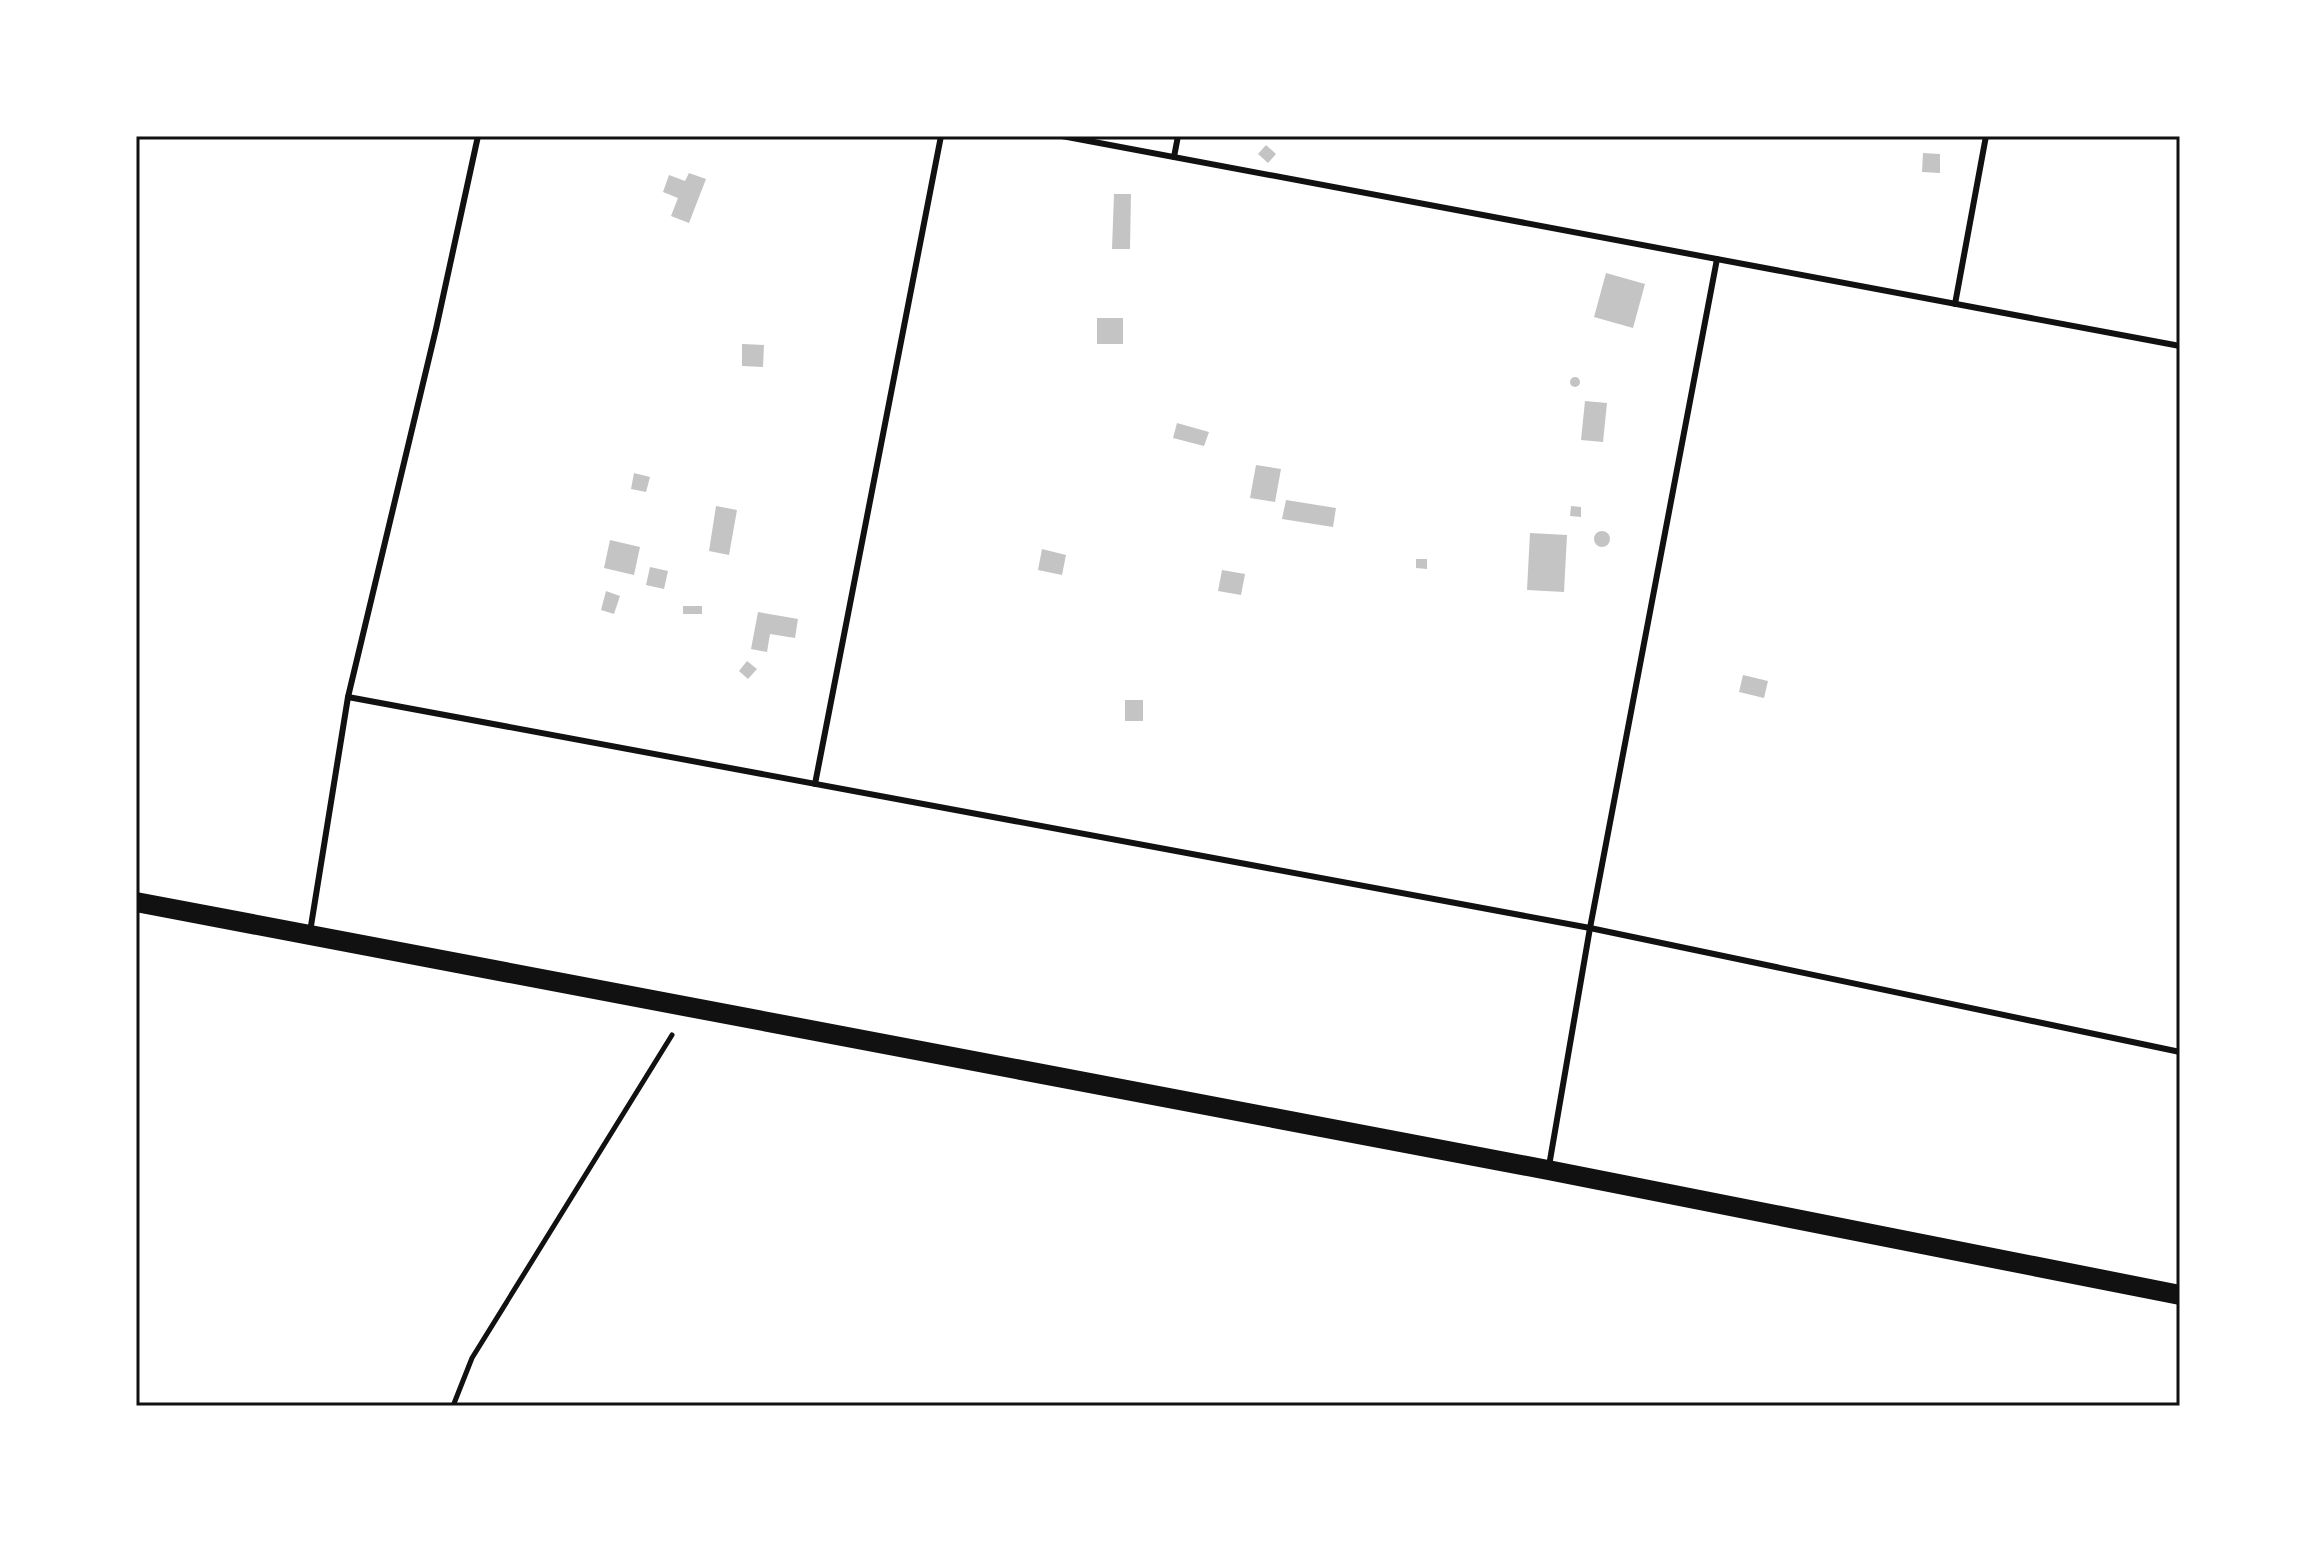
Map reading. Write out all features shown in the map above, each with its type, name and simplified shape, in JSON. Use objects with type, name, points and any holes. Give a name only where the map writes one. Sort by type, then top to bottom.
[{"type":"main road","points":[[136,902],[1548,1170],[2180,1295]]},
{"type":"lane","points":[[309,936],[348,697],[436,329],[478,136]]},
{"type":"lane","points":[[815,784],[941,136]]},
{"type":"lane","points":[[1062,136],[2180,346]]},
{"type":"lane","points":[[1174,157],[1178,136]]},
{"type":"lane","points":[[1955,304],[1986,136]]},
{"type":"lane","points":[[1548,1170],[1590,928],[1717,259]]},
{"type":"lane","points":[[348,697],[1590,928],[2180,1052]]},
{"type":"path","points":[[453,1406],[472,1358],[689,1007]]},
{"type":"building","points":[[1266,145],[1276,154],[1268,163],[1258,154]]},
{"type":"building","points":[[1923,153],[1940,154],[1940,173],[1922,172]]},
{"type":"building","points":[[689,173],[706,179],[689,223],[671,216],[678,198],[663,192],[669,175],[685,181]]},
{"type":"building","points":[[1114,194],[1131,194],[1130,249],[1112,249]]},
{"type":"building","points":[[1606,273],[1645,284],[1633,328],[1594,317]]},
{"type":"building","points":[[1097,318],[1123,318],[1123,344],[1097,344]]},
{"type":"building","points":[[742,344],[764,345],[763,367],[742,366]]},
{"type":"building","points":[[1575,377],[1580,382],[1575,387],[1570,382]]},
{"type":"building","points":[[1585,401],[1607,403],[1603,442],[1581,440]]},
{"type":"building","points":[[1177,423],[1209,432],[1204,446],[1173,438]]},
{"type":"building","points":[[1256,465],[1281,469],[1275,502],[1250,498]]},
{"type":"building","points":[[634,473],[650,477],[646,492],[631,489]]},
{"type":"building","points":[[1286,500],[1336,508],[1333,527],[1282,519]]},
{"type":"building","points":[[716,506],[737,510],[729,555],[709,551]]},
{"type":"building","points":[[1571,506],[1581,507],[1581,517],[1570,516]]},
{"type":"building","points":[[1602,531],[1608,533],[1608,545],[1602,547],[1596,545],[1594,539],[1596,533]]},
{"type":"building","points":[[1530,533],[1567,535],[1564,592],[1527,590]]},
{"type":"building","points":[[610,540],[640,547],[634,575],[604,568]]},
{"type":"building","points":[[1042,549],[1066,555],[1062,575],[1038,570]]},
{"type":"building","points":[[1416,559],[1427,559],[1427,569],[1416,568]]},
{"type":"building","points":[[650,567],[668,571],[664,589],[646,585]]},
{"type":"building","points":[[1222,570],[1245,574],[1241,595],[1218,591]]},
{"type":"building","points":[[606,591],[620,596],[614,614],[601,610]]},
{"type":"building","points":[[683,606],[702,606],[702,614],[683,614]]},
{"type":"building","points":[[758,612],[798,619],[795,638],[770,634],[767,652],[751,649]]},
{"type":"building","points":[[747,661],[757,669],[748,679],[739,671]]},
{"type":"building","points":[[1743,675],[1768,681],[1764,698],[1739,692]]},
{"type":"building","points":[[1125,700],[1143,700],[1143,721],[1125,721]]}]
